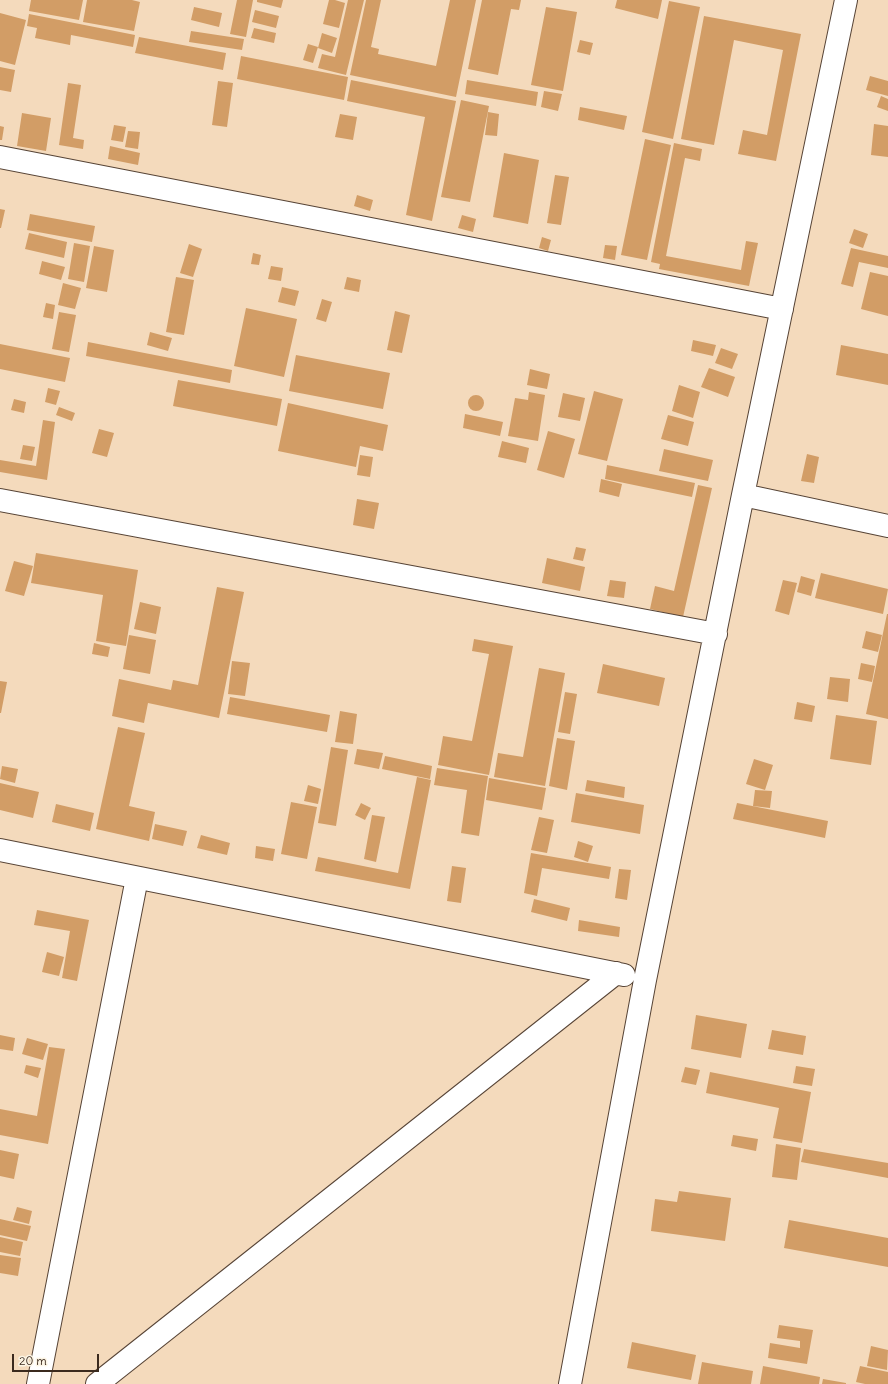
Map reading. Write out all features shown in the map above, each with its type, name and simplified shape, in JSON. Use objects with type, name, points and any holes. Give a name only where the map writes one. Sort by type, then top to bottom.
[{"type":"street","points":[[570,1384],[645,980],[743,496],[846,0]]},
{"type":"street","points":[[0,156],[782,309]]},
{"type":"street","points":[[743,496],[888,526]]},
{"type":"street","points":[[0,500],[716,634]]},
{"type":"street","points":[[0,850],[645,980]]},
{"type":"street","points":[[38,1384],[137,878]]},
{"type":"street","points":[[97,1384],[616,973]]},
{"type":"building","points":[[31,0],[83,0],[79,20],[29,11]]},
{"type":"building","points":[[87,0],[132,0],[140,2],[134,31],[83,22]]},
{"type":"building","points":[[237,0],[253,0],[246,37],[230,34]]},
{"type":"building","points":[[257,0],[283,0],[281,8],[257,2]]},
{"type":"building","points":[[329,0],[345,3],[339,28],[323,24]]},
{"type":"building","points":[[348,0],[364,0],[346,75],[318,68],[322,54],[335,57]]},
{"type":"building","points":[[366,0],[381,0],[371,47],[379,49],[378,54],[436,66],[450,0],[476,0],[456,97],[350,75]]},
{"type":"building","points":[[482,0],[521,0],[519,10],[511,9],[498,75],[468,69]]},
{"type":"building","points":[[617,0],[662,0],[658,19],[615,8]]},
{"type":"building","points":[[669,1],[700,7],[673,139],[642,132]]},
{"type":"building","points":[[194,7],[222,13],[219,27],[191,20]]},
{"type":"building","points":[[546,7],[577,12],[563,91],[531,85]]},
{"type":"building","points":[[255,10],[279,16],[276,28],[252,22]]},
{"type":"building","points":[[0,13],[26,20],[15,65],[0,61]]},
{"type":"building","points":[[29,14],[135,35],[133,47],[71,35],[70,45],[35,38],[37,28],[27,26]]},
{"type":"building","points":[[704,16],[801,34],[776,161],[738,154],[743,130],[767,135],[783,50],[734,40],[714,145],[681,139]]},
{"type":"building","points":[[254,28],[276,33],[274,43],[251,38]]},
{"type":"building","points":[[191,31],[244,39],[242,50],[189,42]]},
{"type":"building","points":[[322,33],[337,38],[332,53],[318,48]]},
{"type":"building","points":[[139,37],[226,53],[223,70],[135,53]]},
{"type":"building","points":[[580,40],[593,43],[590,55],[577,52]]},
{"type":"building","points":[[308,44],[318,47],[313,63],[303,60]]},
{"type":"building","points":[[241,56],[348,77],[344,100],[237,79]]},
{"type":"building","points":[[0,67],[15,70],[11,92],[0,90]]},
{"type":"building","points":[[870,76],[888,81],[888,96],[866,90]]},
{"type":"building","points":[[351,80],[456,101],[432,221],[406,215],[425,117],[347,101]]},
{"type":"building","points":[[467,80],[538,92],[536,106],[465,94]]},
{"type":"building","points":[[218,81],[233,83],[227,127],[212,125]]},
{"type":"building","points":[[68,83],[81,85],[73,138],[84,140],[83,149],[59,145]]},
{"type":"building","points":[[544,91],[562,94],[558,111],[541,107]]},
{"type":"building","points":[[881,96],[888,99],[888,111],[877,107]]},
{"type":"building","points":[[461,100],[489,106],[470,202],[441,197]]},
{"type":"building","points":[[580,107],[627,116],[624,130],[578,120]]},
{"type":"building","points":[[488,112],[499,114],[497,136],[485,135]]},
{"type":"building","points":[[22,113],[51,118],[46,151],[17,146]]},
{"type":"building","points":[[340,114],[357,117],[353,140],[335,137]]},
{"type":"building","points":[[874,124],[888,126],[888,157],[871,155]]},
{"type":"building","points":[[114,125],[126,127],[123,142],[111,140]]},
{"type":"building","points":[[0,126],[4,127],[2,140],[0,140]]},
{"type":"building","points":[[128,131],[140,132],[138,149],[125,147]]},
{"type":"building","points":[[645,139],[671,145],[647,260],[621,255]]},
{"type":"building","points":[[674,143],[702,149],[700,161],[685,158],[666,256],[741,270],[746,241],[758,243],[749,286],[659,269],[660,264],[651,262]]},
{"type":"building","points":[[110,146],[140,153],[138,165],[108,159]]},
{"type":"building","points":[[504,153],[539,160],[528,224],[493,217]]},
{"type":"building","points":[[555,175],[569,177],[561,225],[547,223]]},
{"type":"building","points":[[357,195],[373,200],[370,211],[354,206]]},
{"type":"building","points":[[0,209],[5,210],[1,228],[0,228]]},
{"type":"building","points":[[30,214],[95,226],[92,242],[27,230]]},
{"type":"building","points":[[462,215],[476,219],[473,232],[458,228]]},
{"type":"building","points":[[854,229],[868,234],[863,248],[849,243]]},
{"type":"building","points":[[29,233],[67,242],[64,258],[25,249]]},
{"type":"building","points":[[542,237],[551,240],[548,251],[539,248]]},
{"type":"building","points":[[74,243],[90,246],[84,282],[68,279]]},
{"type":"building","points":[[189,244],[202,249],[193,277],[180,273]]},
{"type":"building","points":[[605,245],[617,246],[615,260],[603,258]]},
{"type":"building","points":[[94,246],[114,250],[107,292],[86,288]]},
{"type":"building","points":[[851,248],[888,256],[888,268],[859,262],[853,287],[841,284]]},
{"type":"building","points":[[253,253],[261,255],[259,265],[251,264]]},
{"type":"building","points":[[42,261],[65,267],[61,280],[39,274]]},
{"type":"building","points":[[271,266],[283,268],[281,281],[268,279]]},
{"type":"building","points":[[870,272],[888,276],[888,316],[861,309]]},
{"type":"building","points":[[176,277],[194,280],[184,335],[166,332]]},
{"type":"building","points":[[347,277],[361,280],[359,292],[344,289]]},
{"type":"building","points":[[63,283],[81,288],[75,309],[58,305]]},
{"type":"building","points":[[282,287],[299,291],[295,306],[278,302]]},
{"type":"building","points":[[322,299],[332,302],[326,322],[316,319]]},
{"type":"building","points":[[46,303],[55,305],[53,319],[43,317]]},
{"type":"building","points":[[246,308],[297,319],[284,377],[234,366]]},
{"type":"building","points":[[395,311],[410,315],[402,353],[387,350]]},
{"type":"building","points":[[59,312],[76,315],[69,352],[52,349]]},
{"type":"building","points":[[150,332],[172,338],[168,351],[147,345]]},
{"type":"building","points":[[693,340],[716,345],[713,356],[691,351]]},
{"type":"building","points":[[88,342],[232,370],[230,383],[86,356]]},
{"type":"building","points":[[0,344],[70,358],[65,382],[0,369]]},
{"type":"building","points":[[841,345],[888,354],[888,385],[836,375]]},
{"type":"building","points":[[721,348],[738,354],[732,369],[715,363]]},
{"type":"building","points":[[296,355],[390,373],[383,409],[289,391]]},
{"type":"building","points":[[709,368],[735,377],[728,397],[701,387]]},
{"type":"building","points":[[530,369],[550,374],[547,389],[527,385]]},
{"type":"building","points":[[178,380],[282,399],[277,426],[173,406]]},
{"type":"building","points":[[679,385],[700,392],[693,418],[672,411]]},
{"type":"building","points":[[48,388],[60,391],[56,405],[45,402]]},
{"type":"building","points":[[594,391],[623,399],[607,461],[578,454]]},
{"type":"building","points":[[529,392],[545,395],[538,441],[508,436],[515,398],[528,400]]},
{"type":"building","points":[[563,393],[585,398],[580,421],[558,417]]},
{"type":"building","points":[[473,395],[479,395],[484,400],[482,409],[479,411],[473,411],[468,406],[468,400]]},
{"type":"building","points":[[14,399],[26,402],[24,413],[11,410]]},
{"type":"building","points":[[288,403],[388,425],[383,451],[360,446],[356,467],[278,451]]},
{"type":"building","points":[[59,407],[75,413],[72,421],[56,415]]},
{"type":"building","points":[[465,414],[503,422],[500,436],[463,428]]},
{"type":"building","points":[[668,415],[694,422],[688,446],[661,439]]},
{"type":"building","points":[[43,420],[55,422],[47,480],[0,472],[0,460],[36,466]]},
{"type":"building","points":[[99,429],[114,433],[107,457],[92,453]]},
{"type":"building","points":[[548,431],[575,439],[564,478],[537,470]]},
{"type":"building","points":[[502,441],[529,448],[526,463],[498,457]]},
{"type":"building","points":[[23,445],[35,447],[32,461],[20,459]]},
{"type":"building","points":[[664,449],[713,460],[708,481],[659,471]]},
{"type":"building","points":[[807,454],[819,457],[814,483],[801,481]]},
{"type":"building","points":[[360,455],[373,457],[370,477],[357,475]]},
{"type":"building","points":[[607,465],[695,483],[692,497],[605,479]]},
{"type":"building","points":[[601,479],[622,484],[619,497],[599,492]]},
{"type":"building","points":[[698,485],[712,488],[683,617],[650,609],[655,586],[674,591]]},
{"type":"building","points":[[357,499],[379,503],[374,529],[353,525]]},
{"type":"building","points":[[576,547],[586,549],[583,561],[573,559]]},
{"type":"building","points":[[36,553],[138,570],[126,646],[96,641],[103,595],[31,583]]},
{"type":"building","points":[[547,558],[585,567],[580,591],[542,583]]},
{"type":"building","points":[[14,561],[33,566],[24,596],[5,591]]},
{"type":"building","points":[[821,573],[888,589],[883,614],[815,598]]},
{"type":"building","points":[[801,576],[815,580],[811,596],[797,592]]},
{"type":"building","points":[[610,580],[626,582],[624,598],[607,596]]},
{"type":"building","points":[[783,580],[797,583],[789,615],[775,611]]},
{"type":"building","points":[[217,587],[244,592],[219,718],[148,703],[144,723],[112,716],[119,679],[171,690],[173,680],[198,685]]},
{"type":"building","points":[[140,602],[161,607],[156,634],[134,629]]},
{"type":"building","points":[[888,614],[888,719],[866,714]]},
{"type":"building","points":[[866,631],[882,635],[878,652],[862,648]]},
{"type":"building","points":[[129,635],[156,640],[150,674],[123,669]]},
{"type":"building","points":[[474,639],[513,646],[489,775],[438,765],[443,736],[472,741],[489,654],[472,651]]},
{"type":"building","points":[[94,643],[110,647],[108,657],[92,654]]},
{"type":"building","points":[[232,661],[250,663],[245,696],[228,694]]},
{"type":"building","points":[[861,663],[875,666],[872,682],[858,679]]},
{"type":"building","points":[[603,664],[665,678],[659,706],[597,693]]},
{"type":"building","points":[[539,668],[565,673],[545,786],[494,777],[498,753],[523,757]]},
{"type":"building","points":[[830,677],[850,679],[848,702],[827,699]]},
{"type":"building","points":[[0,681],[7,682],[1,713],[0,713]]},
{"type":"building","points":[[565,692],[577,694],[570,734],[558,732]]},
{"type":"building","points":[[230,697],[330,715],[327,732],[227,714]]},
{"type":"building","points":[[797,702],[815,706],[812,722],[794,719]]},
{"type":"building","points":[[340,711],[357,714],[353,744],[335,742]]},
{"type":"building","points":[[836,715],[877,721],[871,765],[830,759]]},
{"type":"building","points":[[118,727],[145,733],[129,806],[155,812],[149,841],[96,829]]},
{"type":"building","points":[[557,738],[575,741],[567,790],[549,786]]},
{"type":"building","points":[[331,747],[348,750],[336,826],[318,823]]},
{"type":"building","points":[[357,749],[383,753],[379,769],[354,764]]},
{"type":"building","points":[[385,756],[432,766],[430,779],[382,769]]},
{"type":"building","points":[[754,759],[773,765],[765,790],[746,784]]},
{"type":"building","points":[[2,766],[18,769],[15,783],[0,779]]},
{"type":"building","points":[[437,768],[488,776],[479,836],[461,833],[467,790],[434,785]]},
{"type":"building","points":[[417,777],[431,780],[410,889],[315,871],[318,857],[398,873]]},
{"type":"building","points":[[489,778],[546,788],[542,810],[486,800]]},
{"type":"building","points":[[587,780],[625,787],[624,798],[585,791]]},
{"type":"building","points":[[0,783],[39,792],[33,818],[0,810]]},
{"type":"building","points":[[308,785],[321,789],[318,804],[304,801]]},
{"type":"building","points":[[755,790],[772,791],[770,808],[753,806]]},
{"type":"building","points":[[576,793],[644,805],[640,834],[571,822]]},
{"type":"building","points":[[291,802],[317,807],[307,859],[281,854]]},
{"type":"building","points":[[361,803],[371,808],[365,820],[355,815]]},
{"type":"building","points":[[737,803],[828,821],[825,838],[733,819]]},
{"type":"building","points":[[56,804],[94,813],[90,831],[52,822]]},
{"type":"building","points":[[372,815],[385,817],[376,862],[364,859]]},
{"type":"building","points":[[539,817],[554,820],[547,853],[531,850]]},
{"type":"building","points":[[155,824],[187,831],[183,846],[152,839]]},
{"type":"building","points":[[201,835],[230,843],[227,855],[197,848]]},
{"type":"building","points":[[578,841],[593,846],[588,862],[574,857]]},
{"type":"building","points":[[256,846],[275,849],[273,861],[255,858]]},
{"type":"building","points":[[531,853],[611,867],[609,879],[542,868],[537,896],[524,893]]},
{"type":"building","points":[[452,866],[466,868],[461,903],[447,901]]},
{"type":"building","points":[[619,869],[631,870],[627,900],[615,898]]},
{"type":"building","points":[[534,899],[570,908],[567,921],[531,912]]},
{"type":"building","points":[[37,910],[89,920],[77,981],[62,978],[70,931],[34,925]]},
{"type":"building","points":[[579,920],[620,927],[619,937],[578,931]]},
{"type":"building","points":[[47,952],[64,957],[59,976],[42,972]]},
{"type":"building","points":[[696,1015],[747,1024],[741,1058],[691,1049]]},
{"type":"building","points":[[772,1030],[806,1036],[803,1055],[768,1049]]},
{"type":"building","points":[[0,1035],[15,1038],[13,1051],[0,1049]]},
{"type":"building","points":[[27,1038],[48,1044],[43,1060],[22,1054]]},
{"type":"building","points":[[49,1047],[65,1049],[48,1144],[0,1135],[0,1109],[37,1116]]},
{"type":"building","points":[[26,1065],[41,1068],[38,1078],[24,1073]]},
{"type":"building","points":[[796,1066],[815,1069],[812,1086],[793,1083]]},
{"type":"building","points":[[685,1067],[700,1070],[696,1085],[681,1082]]},
{"type":"building","points":[[710,1072],[811,1092],[802,1143],[773,1138],[779,1108],[706,1093]]},
{"type":"building","points":[[733,1135],[758,1139],[756,1151],[731,1146]]},
{"type":"building","points":[[776,1144],[801,1148],[797,1180],[772,1177]]},
{"type":"building","points":[[804,1149],[888,1163],[888,1178],[801,1162]]},
{"type":"building","points":[[0,1150],[19,1154],[14,1179],[0,1176]]},
{"type":"building","points":[[679,1191],[731,1198],[725,1241],[651,1231],[655,1199],[677,1202]]},
{"type":"building","points":[[17,1207],[32,1211],[29,1224],[13,1220]]},
{"type":"building","points":[[0,1219],[31,1226],[27,1241],[0,1235]]},
{"type":"building","points":[[789,1220],[888,1238],[888,1267],[784,1248]]},
{"type":"building","points":[[0,1237],[23,1242],[20,1256],[0,1252]]},
{"type":"building","points":[[0,1255],[21,1258],[18,1276],[0,1273]]},
{"type":"building","points":[[779,1325],[813,1330],[807,1364],[768,1358],[770,1343],[800,1348],[800,1341],[777,1338]]},
{"type":"building","points":[[632,1342],[696,1355],[691,1380],[627,1368]]},
{"type":"building","points":[[871,1346],[888,1350],[887,1370],[867,1366]]},
{"type":"building","points":[[702,1362],[753,1371],[751,1384],[698,1384]]},
{"type":"building","points":[[763,1366],[820,1377],[819,1384],[760,1384]]},
{"type":"building","points":[[860,1366],[888,1372],[888,1384],[865,1384],[856,1382]]},
{"type":"building","points":[[823,1379],[846,1383],[846,1384],[822,1384]]}]
